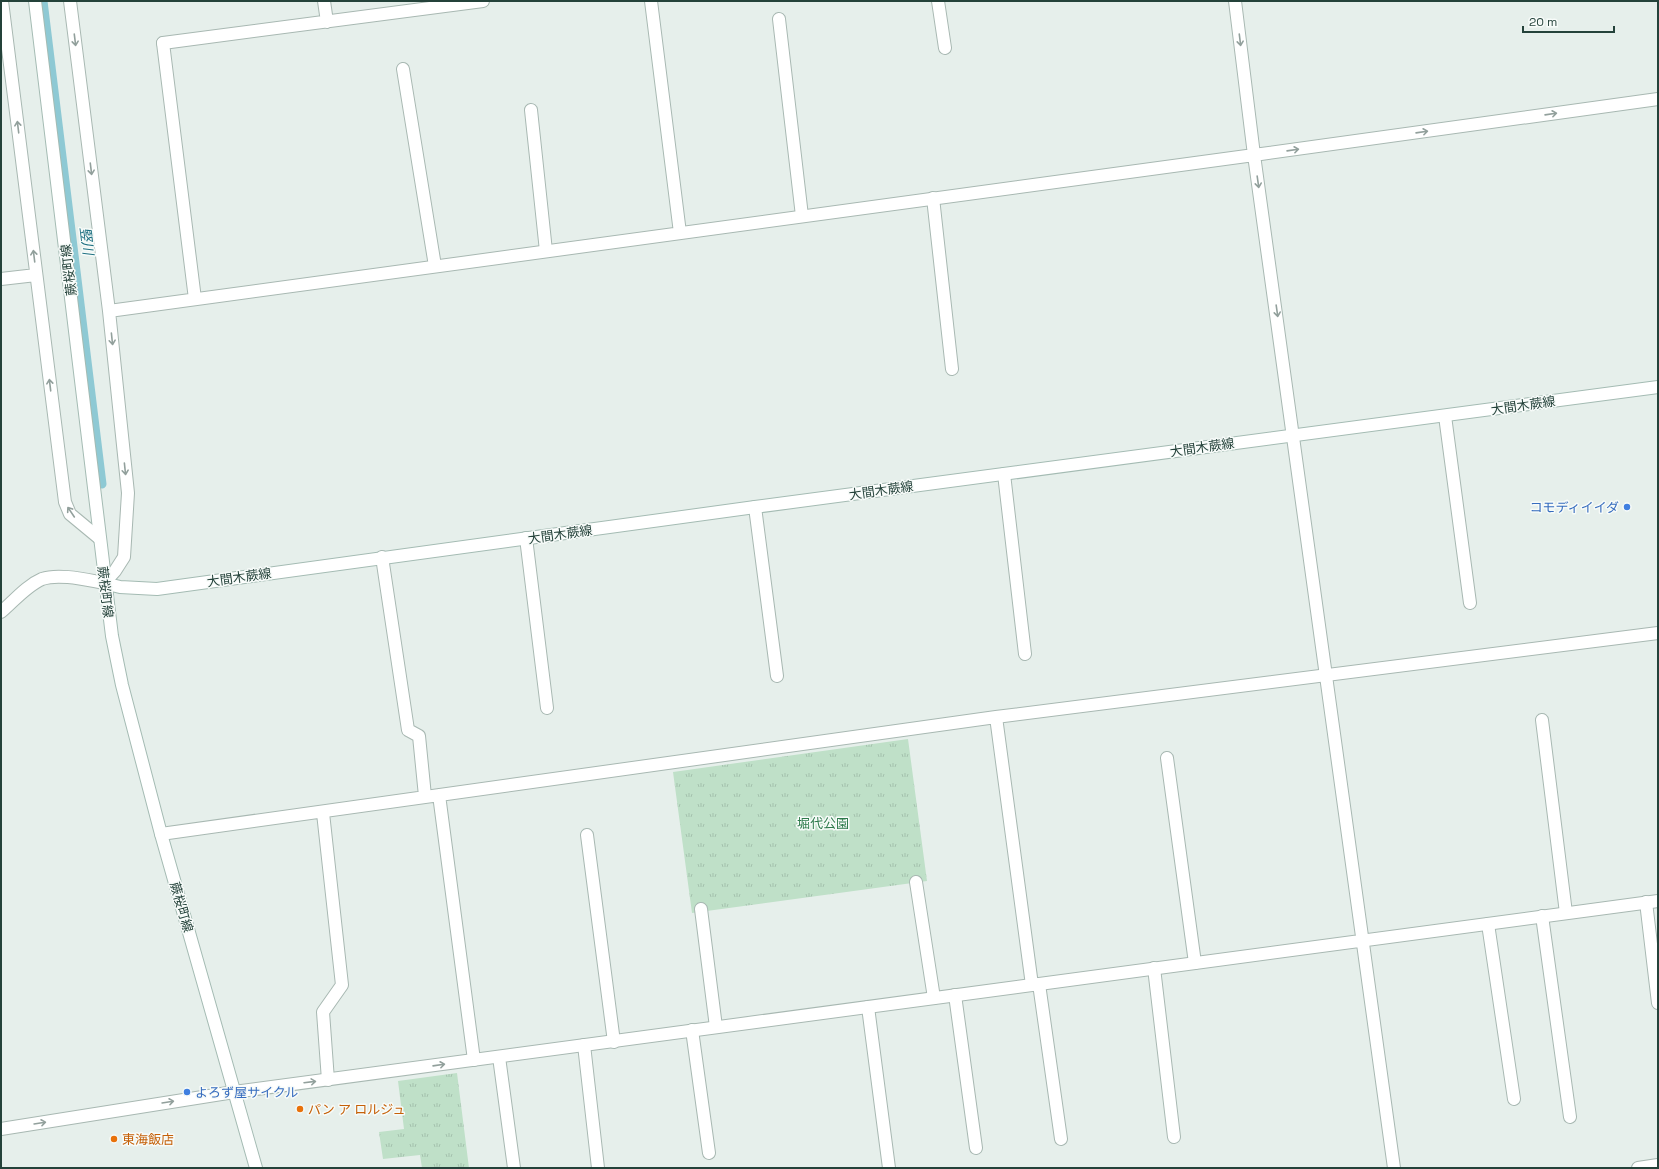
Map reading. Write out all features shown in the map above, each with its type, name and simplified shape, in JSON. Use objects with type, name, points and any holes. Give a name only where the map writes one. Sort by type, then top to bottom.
[{"type":"street","points":[[2,1],[65,502],[70,514],[99,538]]},
{"type":"street","name":"蕨桜町線","points":[[35,1],[95,496],[104,583],[112,636],[122,685],[161,834],[256,1168]]},
{"type":"street","points":[[70,1],[109,310],[128,493],[124,557],[115,571],[104,583]]},
{"type":"street","points":[[324,1],[327,22]]},
{"type":"street","points":[[195,299],[163,43],[483,1]]},
{"type":"street","points":[[651,1],[680,233]]},
{"type":"street","points":[[938,1],[945,48]]},
{"type":"street","points":[[1235,1],[1254,156],[1294,435],[1394,1168]]},
{"type":"street","points":[[779,19],[802,216]]},
{"type":"street","points":[[403,69],[435,266]]},
{"type":"street","points":[[109,310],[1254,156],[1658,99]]},
{"type":"street","points":[[530,110],[546,251]]},
{"type":"street","points":[[933,198],[952,369]]},
{"type":"street","points":[[1,279],[36,275]]},
{"type":"street","name":"大間木蕨線","points":[[1,612],[27,589],[43,579],[58,577],[120,586],[157,589],[382,557],[1658,387]]},
{"type":"street","points":[[1445,416],[1470,604]]},
{"type":"street","points":[[1004,474],[1025,654]]},
{"type":"street","points":[[755,507],[777,676]]},
{"type":"street","points":[[526,538],[548,708]]},
{"type":"street","points":[[382,557],[408,730],[419,736],[425,796]]},
{"type":"street","points":[[161,834],[323,813],[425,796],[996,717],[1658,632]]},
{"type":"street","points":[[996,717],[1035,984],[1061,1139]]},
{"type":"street","points":[[1542,720],[1566,913]]},
{"type":"street","points":[[1167,758],[1195,963]]},
{"type":"street","points":[[439,795],[474,1060]]},
{"type":"street","points":[[323,813],[342,985],[323,1012],[328,1080]]},
{"type":"street","points":[[587,835],[614,1042]]},
{"type":"street","points":[[916,882],[934,998]]},
{"type":"street","points":[[1,1129],[234,1092],[1652,902],[1658,1003]]},
{"type":"street","points":[[701,909],[716,1027]]},
{"type":"street","points":[[1542,916],[1570,1117]]},
{"type":"street","points":[[1488,924],[1514,1099]]},
{"type":"street","points":[[1154,968],[1174,1137]]},
{"type":"street","points":[[955,995],[976,1148]]},
{"type":"street","points":[[868,1007],[889,1168]]},
{"type":"street","points":[[692,1030],[709,1153]]},
{"type":"street","points":[[584,1045],[598,1168]]},
{"type":"street","points":[[499,1057],[514,1168]]},
{"type":"street","points":[[1638,1168],[1658,1165]]},
{"type":"green space","name":"堀代公園","points":[[908,739],[927,881],[692,913],[673,772]]},
{"type":"green space","points":[[457,1073],[469,1168],[422,1168],[420,1155],[383,1159],[379,1132],[404,1129],[398,1081]]},
{"type":"waterway","name":"竪川","points":[[43,1],[102,484]]},
{"type":"place","name":"コモディイイダ","points":[[1627,507]]},
{"type":"place","name":"よろず屋サイクル","points":[[187,1092]]},
{"type":"place","name":"パン ア ロルジュ","points":[[300,1109]]},
{"type":"place","name":"東海飯店","points":[[114,1139]]}]
